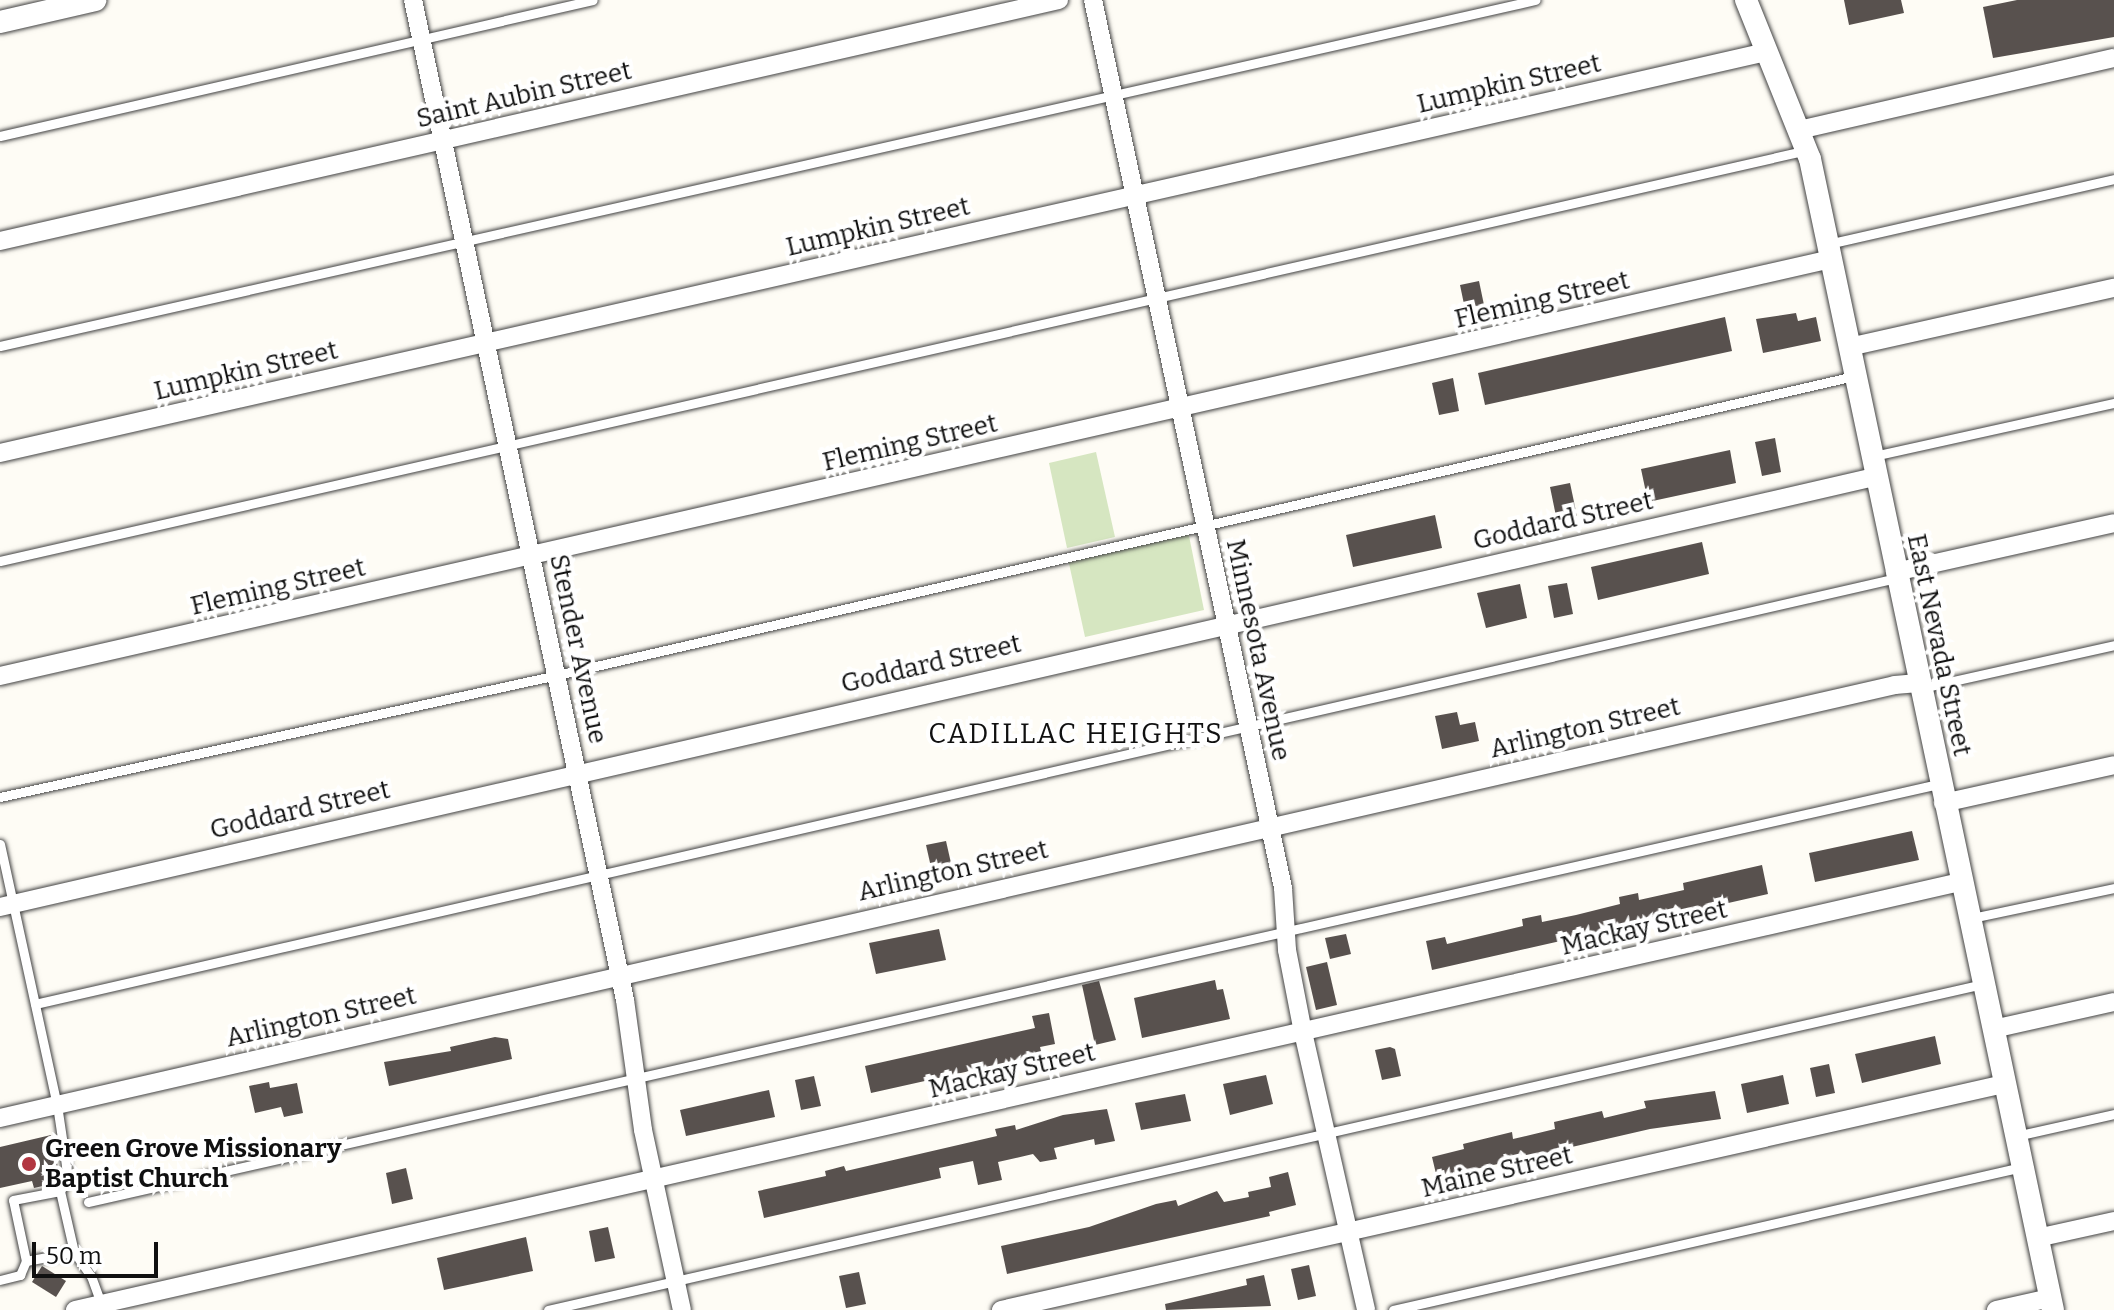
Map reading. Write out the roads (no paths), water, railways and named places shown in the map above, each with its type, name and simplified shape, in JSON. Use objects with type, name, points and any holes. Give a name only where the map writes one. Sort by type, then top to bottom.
[{"type":"street","points":[[0,22],[95,0]]},
{"type":"street","name":"Saint Aubin Street","points":[[0,241],[1059,0]]},
{"type":"street","name":"Minnesota Avenue","points":[[1093,0],[1283,888],[1303,1032],[1366,1310]]},
{"type":"street","name":"East Nevada Street","points":[[1746,0],[1803,140],[1829,251],[1918,686],[2051,1304]]},
{"type":"street","name":"Stender Avenue","points":[[413,1],[619,973],[639,1076],[637,1100],[682,1310]]},
{"type":"street","name":"Lumpkin Street","points":[[0,453],[1767,52]]},
{"type":"street","points":[[1803,140],[2114,58]]},
{"type":"street","name":"Fleming Street","points":[[0,676],[1180,409],[1829,251]]},
{"type":"street","points":[[1849,347],[2114,288]]},
{"type":"street","name":"Goddard Street","points":[[7,905],[576,771],[1225,624],[1873,467]]},
{"type":"street","points":[[1896,575],[2114,523]]},
{"type":"street","name":"Arlington Street","points":[[0,1118],[619,973],[1918,686]]},
{"type":"street","points":[[1941,793],[2114,765]]},
{"type":"street","name":"Mackay Street","points":[[75,1310],[102,1307],[652,1178],[1960,882]]},
{"type":"street","points":[[1993,1029],[2114,1002]]},
{"type":"street","name":"Maine Street","points":[[1001,1310],[2004,1084]]},
{"type":"street","points":[[2037,1238],[2114,1221]]},
{"type":"street","points":[[1996,1310],[2051,1304]]},
{"type":"lane","points":[[0,136],[593,0]]},
{"type":"lane","points":[[0,346],[1535,0]]},
{"type":"lane","points":[[0,561],[1156,297],[1803,140]]},
{"type":"lane","points":[[1829,251],[2114,179]]},
{"type":"lane","points":[[0,797],[557,675],[1854,376]]},
{"type":"lane","points":[[1873,467],[2114,403]]},
{"type":"lane","points":[[35,1004],[598,873],[1248,728],[1896,575]]},
{"type":"lane","points":[[1918,686],[2114,645]]},
{"type":"lane","points":[[88,1202],[1287,931],[1941,793]]},
{"type":"lane","points":[[0,844],[7,905],[35,1004],[57,1105],[68,1179],[60,1191],[13,1200],[26,1261],[20,1275],[0,1280]]},
{"type":"lane","points":[[1969,919],[2114,888]]},
{"type":"lane","points":[[548,1310],[1325,1136],[1983,984]]},
{"type":"lane","points":[[2016,1136],[2114,1114]]},
{"type":"lane","points":[[1393,1310],[2022,1167]]},
{"type":"lane","points":[[60,1191],[74,1252],[102,1307]]},
{"type":"lane","points":[[26,1261],[74,1252]]},
{"type":"place","name":"Green Grove Missionary Baptist Church","points":[[29,1164]]},
{"type":"district","name":"CADILLAC HEIGHTS","points":[[1076,734]]}]
